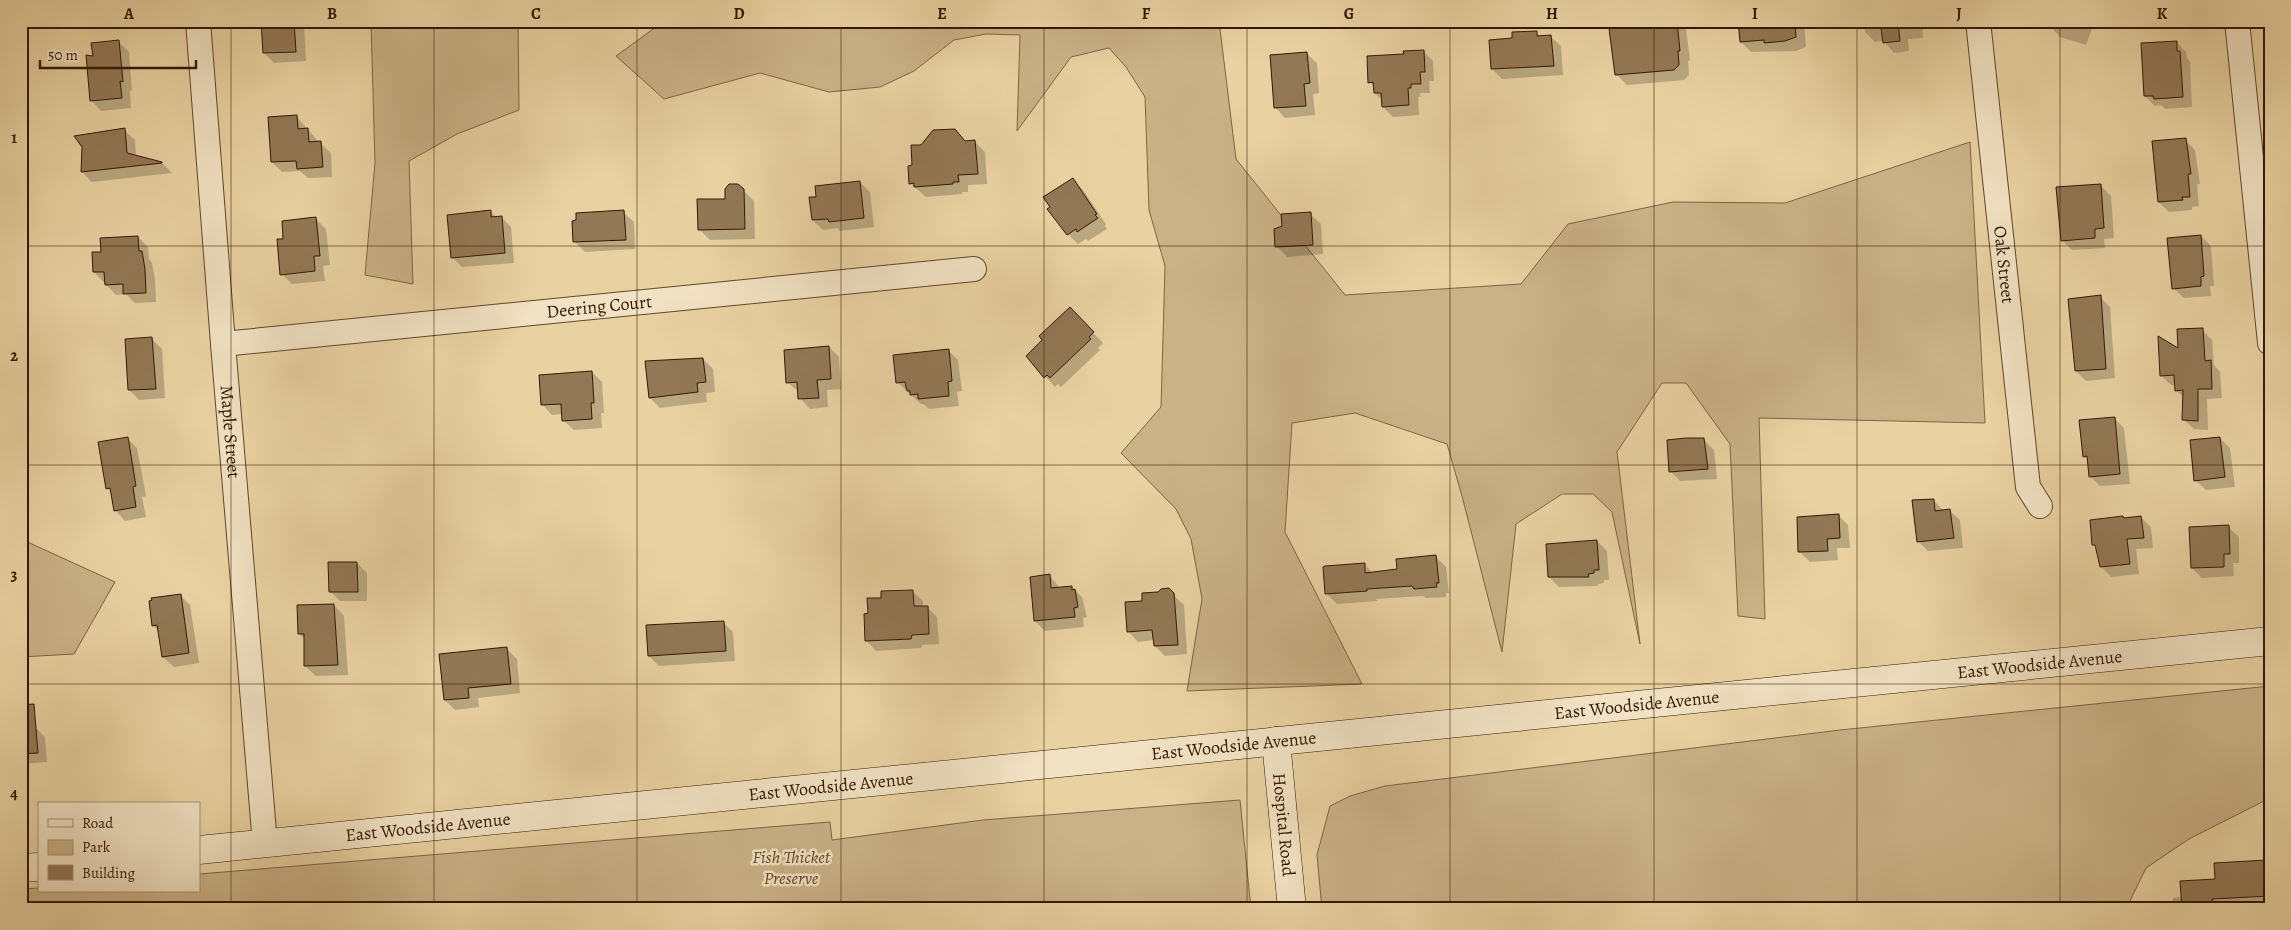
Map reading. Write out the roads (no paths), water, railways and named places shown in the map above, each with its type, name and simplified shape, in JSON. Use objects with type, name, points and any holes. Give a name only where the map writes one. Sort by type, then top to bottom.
[{"type":"main road","name":"East Woodside Avenue","points":[[200,850],[2270,641]]},
{"type":"main road","name":"Hospital Road","points":[[1276,741],[1292,909]]},
{"type":"main road","points":[[21,868],[38,866]]},
{"type":"street","name":"Maple Street","points":[[198,21],[222,344],[265,844]]},
{"type":"street","name":"Oak Street","points":[[1978,21],[2028,487],[2040,506]]},
{"type":"street","points":[[2237,21],[2270,343]]},
{"type":"street","name":"Deering Court","points":[[222,344],[974,268]]},
{"type":"park label","name":"Fish Thicket Preserve","points":[[791,868]]}]
